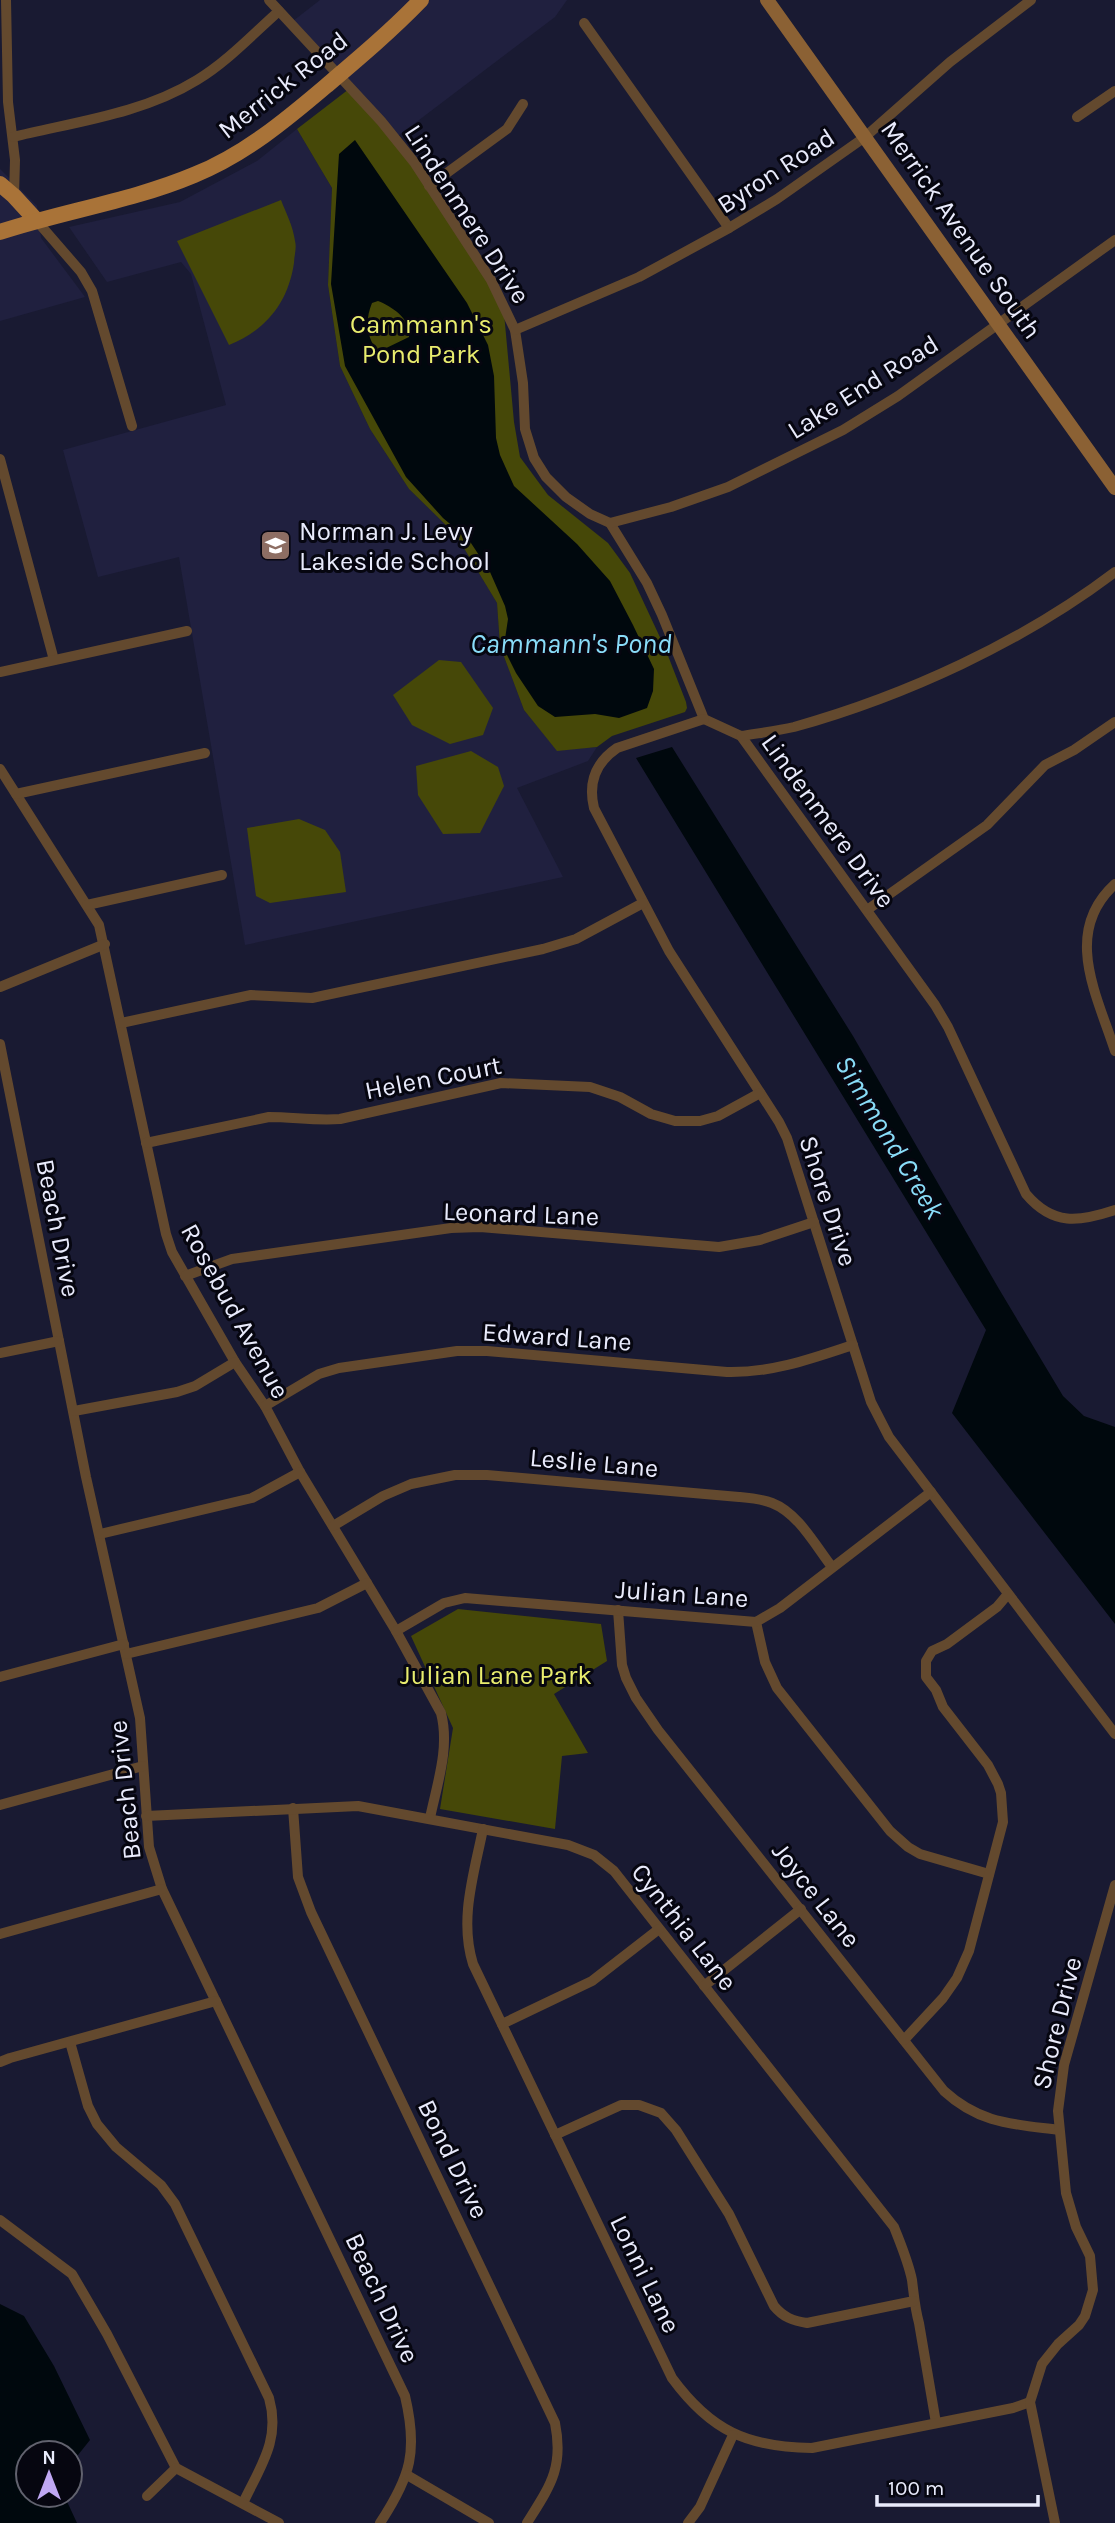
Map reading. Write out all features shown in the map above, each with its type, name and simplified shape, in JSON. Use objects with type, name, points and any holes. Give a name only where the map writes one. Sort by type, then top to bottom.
[{"type":"main road","name":"Merrick Road","points":[[0,232],[36,220],[158,190],[197,174],[262,138],[373,47],[421,0]]},
{"type":"main road","points":[[0,184],[36,220]]},
{"type":"street","points":[[5,0],[8,102],[15,160],[14,196]]},
{"type":"street","name":"Lindenmere Drive","points":[[269,0],[381,121],[429,186],[491,280],[515,330],[523,383],[525,429],[534,458],[546,477],[566,497],[590,514],[610,523],[647,583],[704,719],[741,736],[948,1027],[1026,1194],[1034,1204],[1054,1217],[1070,1220],[1115,1210]]},
{"type":"street","name":"Merrick Avenue South","points":[[767,0],[1115,488]]},
{"type":"street","name":"Byron Road","points":[[515,330],[639,277],[777,199],[865,137],[950,62],[1031,0]]},
{"type":"street","points":[[13,137],[140,106],[168,96],[208,72],[279,11]]},
{"type":"street","points":[[583,23],[729,228]]},
{"type":"street","points":[[1077,117],[1115,92]]},
{"type":"street","points":[[429,186],[507,128],[523,104]]},
{"type":"street","points":[[36,220],[81,272],[96,299],[132,426]]},
{"type":"street","name":"Lake End Road","points":[[610,523],[671,508],[728,487],[813,446],[898,396],[1115,240]]},
{"type":"street","points":[[0,459],[4,494],[54,660]]},
{"type":"street","points":[[741,736],[792,727],[922,681],[1037,623],[1115,572]]},
{"type":"street","points":[[0,672],[187,631]]},
{"type":"street","name":"Shore Drive","points":[[704,719],[617,748],[599,764],[592,781],[590,792],[594,808],[669,951],[787,1138],[880,1422],[1115,1734]]},
{"type":"street","points":[[867,911],[987,825],[1045,765],[1074,750],[1115,722]]},
{"type":"street","points":[[16,794],[205,753]]},
{"type":"street","name":"Rosebud Avenue","points":[[0,769],[99,925],[166,1234],[185,1276],[235,1362],[265,1406],[300,1472],[436,1701],[444,1725],[444,1750],[430,1818]]},
{"type":"street","points":[[87,905],[222,875]]},
{"type":"street","points":[[1115,884],[1102,897],[1094,911],[1085,944],[1089,968],[1115,1051]]},
{"type":"street","points":[[121,1023],[251,995],[312,998],[543,949],[576,939],[643,904]]},
{"type":"street","points":[[0,987],[105,944]]},
{"type":"street","name":"Beach Drive","points":[[0,1044],[59,1341],[140,1718],[151,1860],[162,1889],[405,2396],[412,2426],[407,2475],[380,2523]]},
{"type":"street","name":"Helen Court","points":[[146,1143],[269,1117],[314,1121],[340,1119],[501,1083],[590,1087],[620,1097],[651,1114],[675,1121],[701,1121],[718,1116],[761,1093]]},
{"type":"street","name":"Leonard Lane","points":[[185,1276],[232,1259],[451,1228],[480,1227],[719,1247],[760,1240],[814,1222]]},
{"type":"street","points":[[0,1353],[59,1341]]},
{"type":"street","name":"Edward Lane","points":[[265,1406],[319,1374],[339,1368],[457,1352],[487,1352],[752,1373],[780,1368],[853,1345]]},
{"type":"street","points":[[74,1411],[177,1392],[195,1386],[235,1362]]},
{"type":"street","points":[[100,1534],[252,1497],[300,1472]]},
{"type":"street","name":"Leslie Lane","points":[[333,1526],[383,1496],[411,1484],[440,1476],[487,1475],[768,1501],[796,1520],[832,1567]]},
{"type":"street","name":"Julian Lane","points":[[396,1631],[444,1603],[465,1598],[756,1622],[780,1608],[931,1492]]},
{"type":"street","points":[[0,1664],[1,1677],[318,1608],[367,1583]]},
{"type":"street","points":[[904,2040],[943,1998],[957,1978],[969,1951],[1003,1822],[1001,1793],[988,1765],[943,1707],[936,1690],[926,1677],[926,1661],[932,1651],[947,1644],[998,1607],[1008,1594]]},
{"type":"street","name":"Joyce Lane","points":[[618,1610],[622,1665],[636,1698],[658,1730],[944,2091],[968,2110],[999,2122],[1059,2130]]},
{"type":"street","points":[[756,1622],[765,1662],[777,1688],[890,1831],[920,1854],[989,1874]]},
{"type":"street","points":[[0,1805],[143,1766]]},
{"type":"street","name":"Cynthia Lane","points":[[146,1816],[358,1806],[568,1844],[594,1855],[614,1871],[894,2227],[906,2255],[936,2423]]},
{"type":"street","name":"Bond Drive","points":[[293,1808],[298,1877],[311,1912],[555,2423],[559,2442],[555,2472],[527,2523]]},
{"type":"street","name":"Lonni Lane","points":[[483,1829],[466,1915],[466,1933],[473,1964],[672,2378],[699,2410],[733,2435],[772,2446],[812,2448],[1013,2408],[1030,2402]]},
{"type":"street","name":"Shore Drive","points":[[1055,2523],[1030,2402],[1042,2364],[1086,2316],[1093,2290],[1090,2256],[1076,2227],[1066,2193],[1059,2130],[1059,2089],[1115,1885]]},
{"type":"street","points":[[0,1934],[162,1889]]},
{"type":"street","points":[[704,1986],[800,1909]]},
{"type":"street","points":[[502,2024],[592,1981],[659,1929]]},
{"type":"street","points":[[0,2063],[216,2001]]},
{"type":"street","points":[[70,2042],[88,2106],[97,2124],[116,2147],[161,2185],[175,2204],[270,2398],[274,2432],[243,2503]]},
{"type":"street","points":[[555,2135],[621,2105],[639,2105],[661,2113],[676,2130],[729,2214],[774,2306],[789,2319],[807,2323],[915,2301]]},
{"type":"street","points":[[0,2220],[72,2274],[107,2334],[176,2468],[279,2523]]},
{"type":"street","points":[[688,2523],[700,2507],[733,2435]]},
{"type":"street","points":[[147,2496],[176,2468]]},
{"type":"street","points":[[407,2475],[489,2523]]},
{"type":"shaded area","points":[[320,0],[567,0],[555,17],[394,139],[293,21]]},
{"type":"shaded area","name":"Norman J. Levy Lakeside School","points":[[297,129],[332,188],[328,285],[340,366],[370,429],[409,489],[456,535],[497,603],[500,646],[524,710],[557,750],[597,747],[588,761],[517,788],[563,877],[245,945],[179,557],[98,577],[63,450],[226,405],[191,274],[181,262],[107,282],[69,227],[180,202],[257,161]]},
{"type":"shaded area","points":[[0,169],[37,206],[41,238],[85,297],[0,321]]},
{"type":"green space","name":"Cammann's Pond","points":[[349,89],[412,162],[485,275],[504,313],[520,457],[548,495],[608,543],[630,573],[665,648],[686,702],[685,712],[612,736],[597,747],[557,751],[524,710],[500,646],[497,603],[456,535],[409,489],[370,429],[340,366],[328,285],[332,188],[297,129]]},
{"type":"green space","points":[[281,200],[296,244],[287,291],[281,303],[264,323],[229,345],[177,241]]},
{"type":"green space","points":[[439,660],[461,662],[493,708],[483,735],[450,744],[412,725],[393,695]]},
{"type":"green space","points":[[471,751],[498,767],[504,786],[480,833],[443,834],[418,795],[416,766]]},
{"type":"green space","points":[[299,819],[325,830],[340,852],[346,892],[270,903],[256,896],[247,828]]},
{"type":"green space","name":"Julian Lane Park","points":[[458,1609],[601,1624],[607,1661],[554,1694],[588,1753],[562,1756],[555,1829],[440,1809],[453,1728],[411,1636]]},
{"type":"water","name":"Cammann's Pond","points":[[355,140],[467,303],[488,345],[494,376],[496,438],[500,455],[514,486],[577,544],[610,581],[654,669],[653,691],[647,708],[619,718],[595,714],[555,717],[538,706],[506,653],[508,619],[490,572],[469,540],[443,518],[406,477],[345,366],[331,284],[339,154]],"holes":[[[378,301],[408,325],[409,337],[378,352],[369,334],[368,316],[372,303]]]},
{"type":"water","name":"Simmond Creek","points":[[672,747],[853,1036],[1063,1396],[1084,1416],[1115,1427],[1115,1624],[952,1413],[986,1330],[636,758]]},
{"type":"water","points":[[0,2304],[24,2316],[54,2366],[90,2440],[84,2448],[84,2439],[14,2439],[14,2509],[70,2509],[77,2523],[0,2523]]},
{"type":"place","name":"Norman J. Levy Lakeside School","points":[[276,546]]},
{"type":"park label","name":"Cammann's Pond Park","points":[[421,339]]}]
